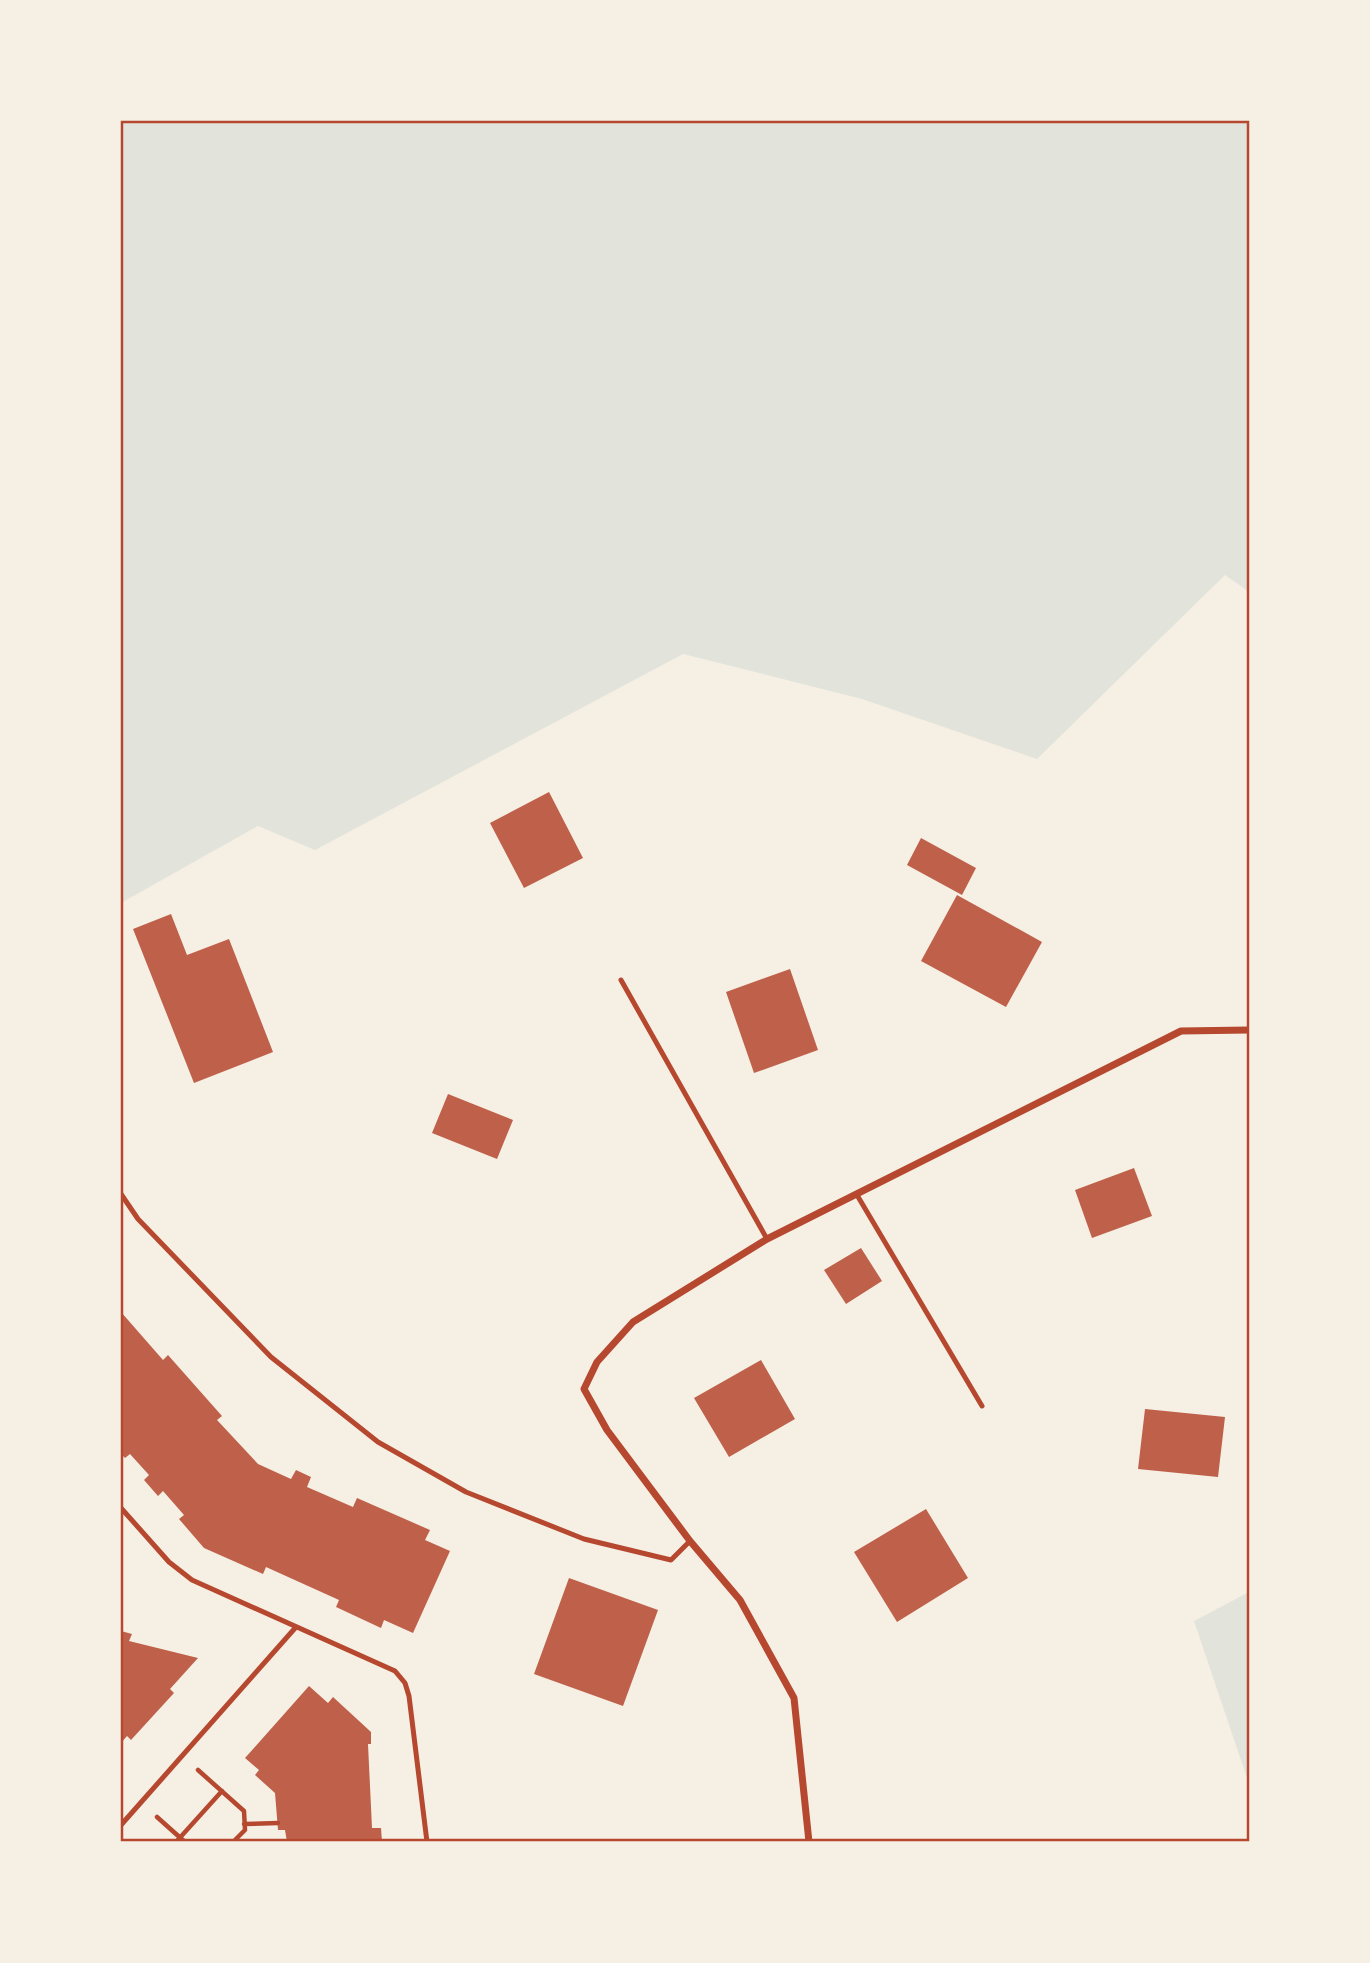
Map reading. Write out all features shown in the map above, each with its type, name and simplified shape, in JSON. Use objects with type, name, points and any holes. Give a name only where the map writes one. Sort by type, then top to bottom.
[{"type":"street","points":[[810,1842],[794,1698],[740,1600],[690,1541],[607,1430],[584,1389],[597,1362],[632,1322],[767,1239],[1181,1031],[1249,1030]]},
{"type":"lane","points":[[621,981],[767,1239]]},
{"type":"lane","points":[[121,1194],[138,1219],[271,1357],[378,1442],[466,1492],[584,1539],[671,1560],[690,1541]]},
{"type":"lane","points":[[857,1195],[982,1406]]},
{"type":"lane","points":[[121,1510],[169,1562],[192,1580],[395,1671],[405,1683],[409,1696],[427,1842]]},
{"type":"lane","points":[[121,1825],[296,1627]]},
{"type":"path","points":[[182,1756],[244,1811],[245,1830],[233,1842]]},
{"type":"path","points":[[178,1840],[222,1791]]},
{"type":"path","points":[[244,1824],[278,1823]]},
{"type":"path","points":[[175,1833],[178,1840]]},
{"type":"path","points":[[178,1840],[185,1842]]},
{"type":"shaded area","points":[[121,121],[1249,121],[1249,592],[1225,575],[1037,759],[862,699],[683,654],[315,850],[258,826],[121,903]]},
{"type":"shaded area","points":[[1249,1592],[1249,1784],[1194,1621]]},
{"type":"building","points":[[549,792],[583,858],[524,888],[490,823]]},
{"type":"building","points":[[921,838],[976,868],[962,895],[907,865]]},
{"type":"building","points":[[957,895],[1042,942],[1006,1007],[921,961]]},
{"type":"building","points":[[171,914],[187,955],[229,939],[273,1052],[194,1083],[133,929]]},
{"type":"building","points":[[790,969],[818,1050],[754,1073],[726,992]]},
{"type":"building","points":[[448,1094],[513,1120],[497,1159],[432,1133]]},
{"type":"building","points":[[1134,1168],[1152,1216],[1092,1238],[1075,1190]]},
{"type":"building","points":[[861,1248],[882,1281],[846,1304],[824,1270]]},
{"type":"building","points":[[121,1312],[163,1360],[168,1355],[222,1416],[217,1420],[258,1464],[291,1479],[296,1470],[311,1477],[307,1487],[353,1507],[357,1498],[430,1530],[425,1540],[450,1551],[413,1633],[384,1620],[381,1628],[336,1607],[339,1600],[266,1567],[263,1574],[204,1548],[179,1519],[184,1515],[163,1491],[158,1496],[144,1480],[149,1475],[130,1454],[125,1458],[121,1454]]},
{"type":"building","points":[[761,1360],[795,1419],[729,1457],[694,1398]]},
{"type":"building","points":[[1145,1409],[1225,1417],[1218,1477],[1138,1469]]},
{"type":"building","points":[[926,1509],[968,1578],[897,1622],[854,1552]]},
{"type":"building","points":[[569,1578],[658,1610],[623,1706],[534,1674]]},
{"type":"building","points":[[121,1631],[132,1634],[129,1641],[198,1658],[170,1689],[174,1693],[131,1740],[127,1736],[121,1743]]},
{"type":"building","points":[[309,1686],[328,1703],[333,1697],[371,1732],[371,1744],[368,1744],[372,1828],[381,1828],[382,1842],[287,1842],[285,1830],[278,1830],[275,1793],[255,1775],[259,1770],[245,1758]]}]
